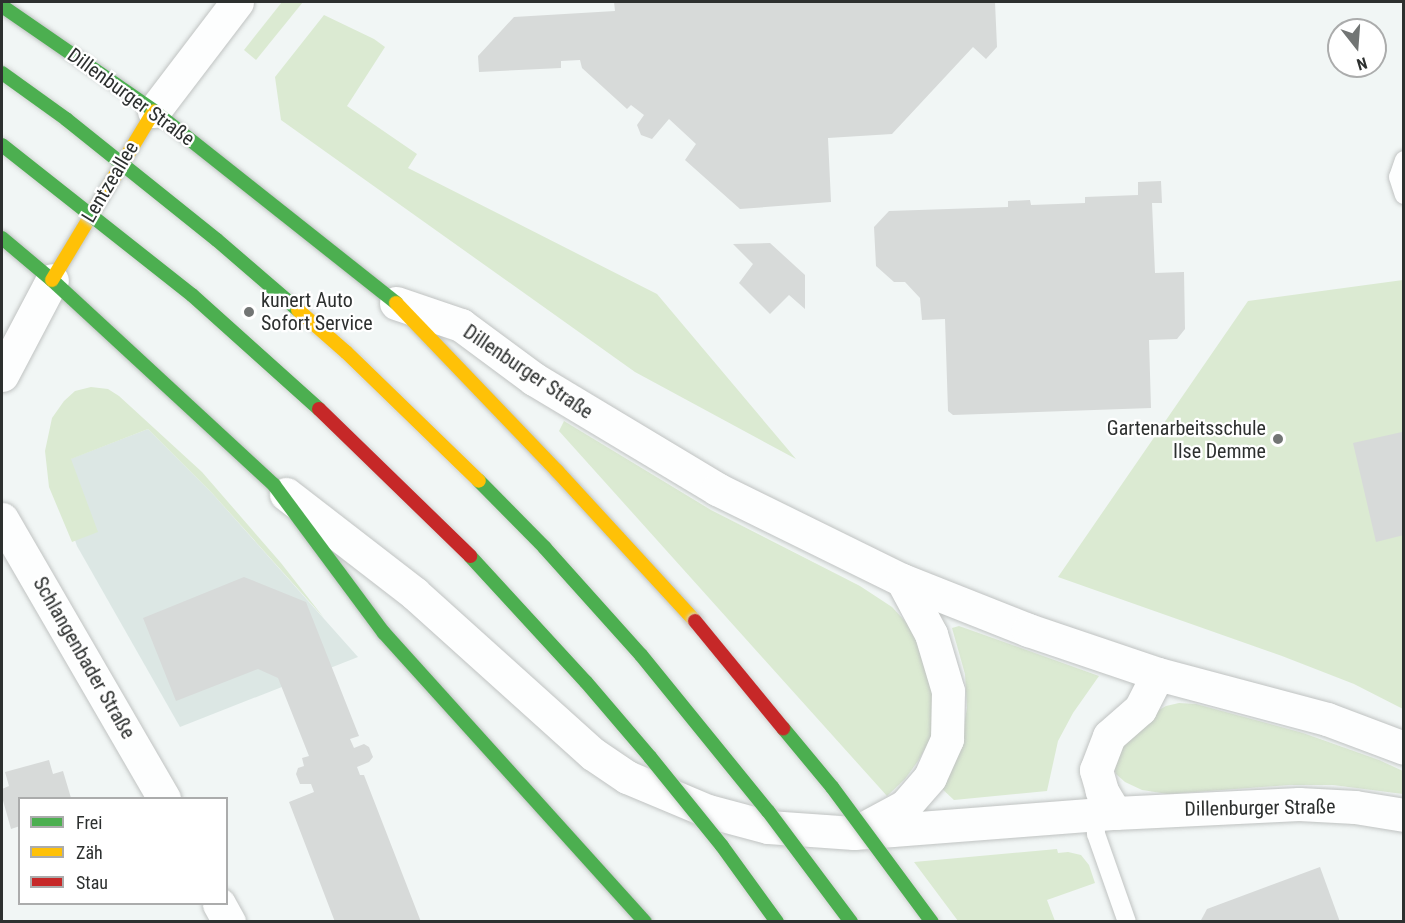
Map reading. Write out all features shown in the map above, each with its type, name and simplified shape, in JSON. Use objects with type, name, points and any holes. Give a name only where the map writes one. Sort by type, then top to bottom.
[{"type":"main road","name":"Dillenburger Straße","points":[[2,6],[154,111],[396,303]]},
{"type":"main road","points":[[2,72],[66,119],[218,240],[346,352],[443,444],[544,548],[641,655],[748,785],[851,921]]},
{"type":"main road","name":"Lentzeallee","points":[[52,280],[154,111]]},
{"type":"main road","points":[[2,145],[192,295],[298,389],[466,552],[586,681],[643,748],[722,846],[777,921]]},
{"type":"main road","name":"Dillenburger Straße","points":[[2,238],[52,280],[274,485],[384,633],[645,921]]},
{"type":"main road","points":[[396,303],[557,471],[695,621],[832,787],[932,921]]},
{"type":"street","name":"Lentzeallee","points":[[154,111],[237,2]]},
{"type":"street","points":[[2,375],[52,280]]},
{"type":"street","name":"Dillenburger Straße","points":[[396,303],[460,325],[534,380],[717,489],[902,580],[1028,630],[1158,674],[1327,719],[1404,747]]},
{"type":"street","name":"Dillenburger Straße","points":[[274,485],[414,593],[550,718],[593,754],[627,777],[708,811],[768,827],[854,833],[1105,814],[1299,804],[1355,807],[1404,815]]},
{"type":"street","name":"Schlangenbader Straße","points":[[2,519],[163,797]]},
{"type":"street","points":[[854,833],[904,806],[930,777],[947,739],[948,691],[931,634],[902,580]]},
{"type":"street","points":[[1105,814],[1096,770],[1108,736],[1140,709],[1158,674]]},
{"type":"street","points":[[220,905],[229,921]]},
{"type":"lane","points":[[1404,160],[1398,177],[1404,195]]},
{"type":"lane","points":[[1105,814],[1096,834],[1127,921]]},
{"type":"shaded area","points":[[148,429],[212,493],[358,657],[180,727],[77,546],[70,526],[70,459]]},
{"type":"green space","points":[[282,2],[303,2],[256,60],[244,50]]},
{"type":"green space","points":[[324,15],[374,39],[385,47],[347,106],[417,154],[408,168],[657,294],[796,459],[635,372],[281,120],[275,77]]},
{"type":"green space","name":"Gartenarbeitsschule Ilse Demme","points":[[1403,280],[1403,709],[1354,684],[1282,656],[1058,577],[1248,301]]},
{"type":"green space","points":[[91,387],[108,389],[119,396],[202,472],[281,563],[324,618],[212,493],[148,429],[71,459],[98,532],[72,542],[49,487],[45,451],[52,418],[64,401],[75,391]]},
{"type":"green space","points":[[564,421],[711,510],[860,586],[892,607],[915,632],[927,656],[935,719],[930,740],[918,761],[905,779],[887,796],[559,431]]},
{"type":"green space","points":[[959,626],[1099,676],[1073,713],[1058,741],[1047,791],[954,800],[939,786],[961,742],[967,708],[965,674],[952,628]]},
{"type":"green space","points":[[1179,703],[1196,704],[1303,733],[1379,760],[1403,771],[1403,794],[1333,785],[1289,785],[1168,794],[1142,790],[1125,782],[1116,774],[1113,764],[1121,740],[1154,713],[1166,706]]},
{"type":"green space","points":[[1057,849],[1058,853],[1068,852],[1081,855],[1089,865],[1095,883],[1047,900],[1055,921],[958,921],[914,862]]},
{"type":"building","points":[[614,2],[995,2],[997,47],[986,59],[973,47],[892,134],[828,138],[831,202],[740,209],[685,160],[696,144],[669,119],[652,139],[641,135],[637,125],[644,115],[631,105],[627,109],[582,68],[580,60],[561,61],[561,68],[479,72],[478,56],[514,17],[615,11]]},
{"type":"building","points":[[1161,181],[1162,203],[1152,203],[1155,273],[1184,272],[1185,329],[1177,339],[1149,340],[1151,408],[953,415],[948,411],[945,319],[922,320],[920,298],[905,282],[894,282],[876,266],[874,227],[889,211],[1008,207],[1008,201],[1030,200],[1031,205],[1085,203],[1085,197],[1138,195],[1138,182]]},
{"type":"building","points":[[770,243],[805,275],[805,309],[789,295],[770,314],[739,283],[753,264],[733,244]]},
{"type":"building","points":[[1402,432],[1404,535],[1376,542],[1353,443]]},
{"type":"building","points":[[244,577],[306,602],[359,736],[350,739],[354,748],[364,744],[369,747],[373,757],[369,762],[357,767],[360,775],[364,775],[421,922],[335,922],[289,802],[314,792],[311,784],[300,784],[296,774],[298,768],[304,766],[302,758],[309,756],[278,678],[258,669],[176,701],[143,618]]},
{"type":"building","points":[[49,760],[53,774],[63,771],[71,797],[18,797],[18,827],[11,829],[2,797],[2,789],[9,786],[5,772]]},
{"type":"building","points":[[1320,867],[1340,922],[1200,922],[1207,909]]},
{"type":"traffic: fast","points":[[2,6],[154,111],[396,303]]},
{"type":"traffic: fast","points":[[2,73],[66,119],[217,240],[298,310]]},
{"type":"traffic: fast","points":[[2,145],[192,295],[319,409]]},
{"type":"traffic: fast","points":[[2,238],[52,280],[274,485],[384,633]]},
{"type":"traffic: fast","points":[[479,481],[544,547],[641,655],[768,811],[851,922]]},
{"type":"traffic: fast","points":[[470,556],[586,682],[650,757],[722,846],[777,922]]},
{"type":"traffic: fast","points":[[384,633],[645,922]]},
{"type":"traffic: fast","points":[[783,728],[832,787],[932,922]]},
{"type":"traffic: slow","points":[[52,280],[154,111]]},
{"type":"traffic: slow","points":[[396,303],[557,471],[695,621]]},
{"type":"traffic: slow","points":[[298,310],[346,352],[479,481]]},
{"type":"traffic: jam","points":[[319,409],[470,556]]},
{"type":"traffic: jam","points":[[695,621],[783,728]]},
{"type":"place","name":"kunert Auto Sofort Service","points":[[249,312]]},
{"type":"place","name":"Gartenarbeitsschule Ilse Demme","points":[[1278,439]]}]
